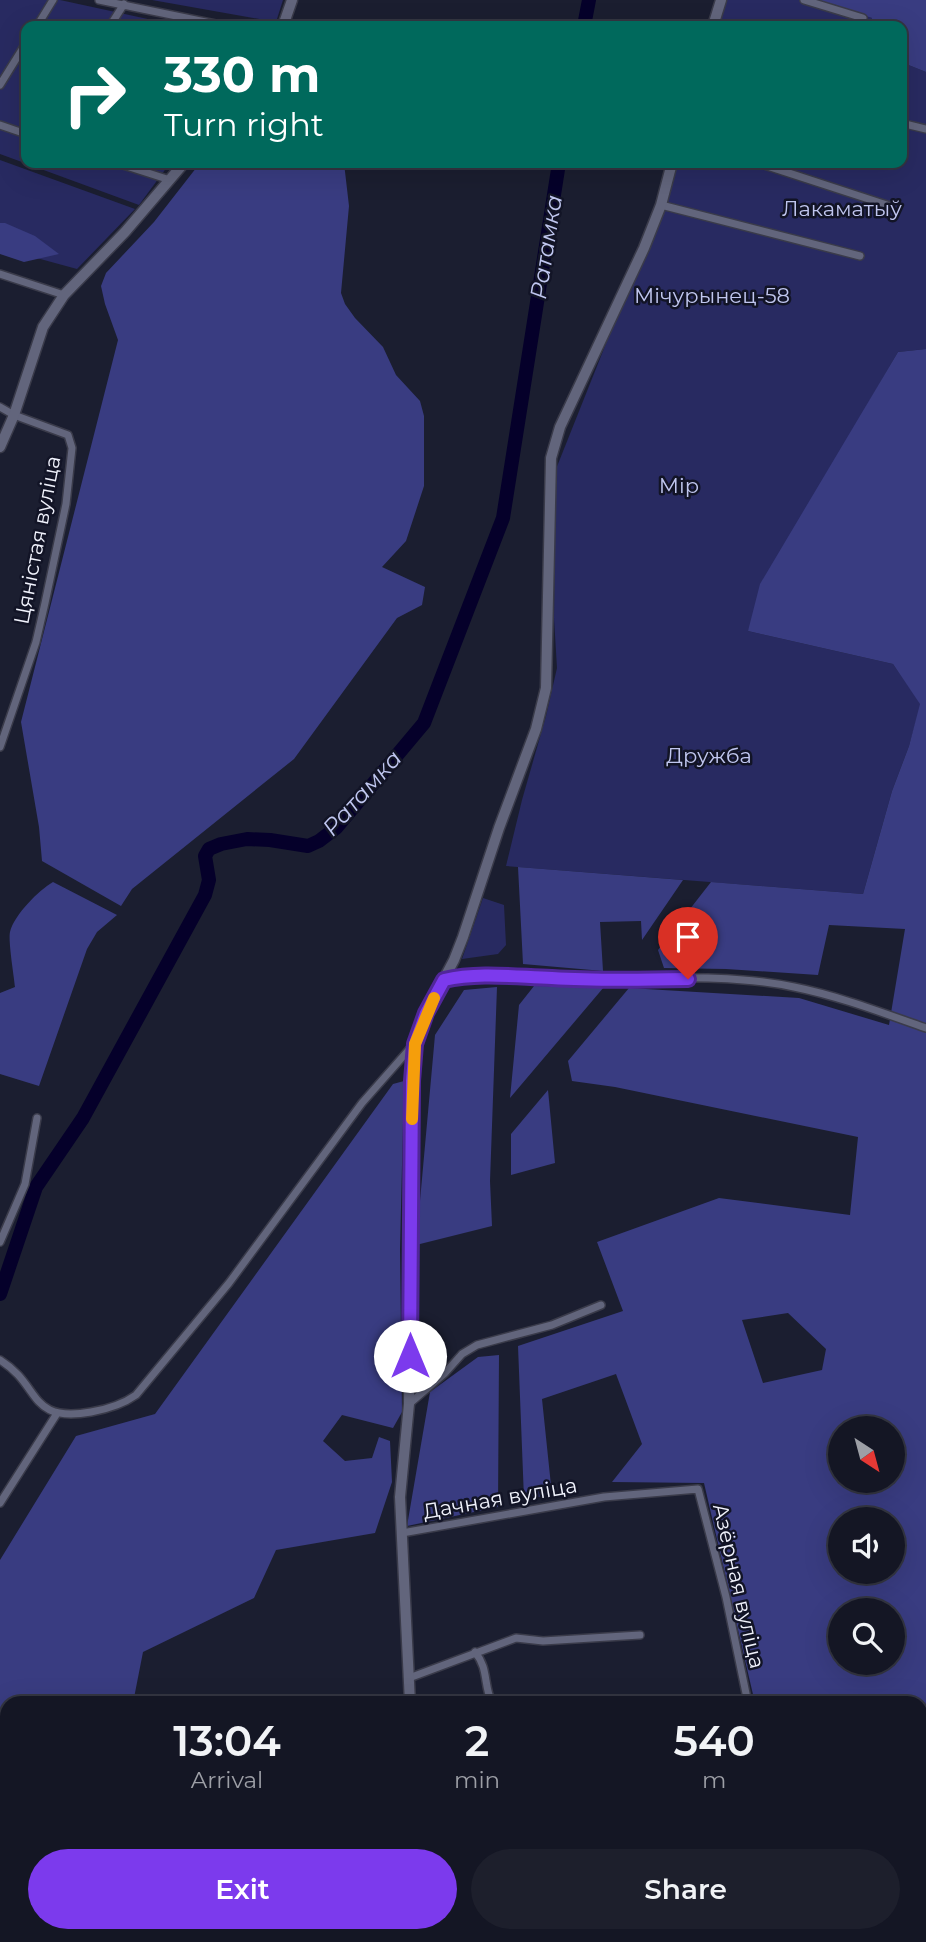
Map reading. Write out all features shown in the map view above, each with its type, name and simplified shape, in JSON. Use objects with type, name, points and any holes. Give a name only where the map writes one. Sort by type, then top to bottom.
[{"type":"street","points":[[40,21],[53,0]]},
{"type":"street","points":[[99,0],[201,21]]},
{"type":"street","points":[[286,21],[292,0]]},
{"type":"street","points":[[714,21],[720,0]]},
{"type":"street","points":[[804,0],[863,18]]},
{"type":"street","points":[[113,21],[124,4]]},
{"type":"street","points":[[0,85],[21,51]]},
{"type":"street","points":[[907,124],[926,129]]},
{"type":"street","points":[[0,125],[21,132]]},
{"type":"street","points":[[133,168],[170,180]]},
{"type":"street","points":[[0,447],[14,415],[43,327],[64,295],[125,232],[180,168]]},
{"type":"street","points":[[410,1696],[400,1497],[409,1404],[412,1081],[415,1044],[426,1013],[463,937],[541,712],[546,688],[548,481],[554,443],[663,205],[671,168]]},
{"type":"street","points":[[773,168],[890,206]]},
{"type":"street","points":[[663,205],[860,256]]},
{"type":"street","points":[[0,274],[64,295]]},
{"type":"street","points":[[0,407],[14,415]]},
{"type":"street","name":"Цяністая вуліца","points":[[0,747],[3,727],[36,642],[66,505],[72,448],[68,435],[14,415]]},
{"type":"street","points":[[444,980],[464,976],[519,976],[640,980],[712,978],[750,981],[794,987],[867,1007],[926,1028]]},
{"type":"street","points":[[0,1360],[47,1410],[56,1415],[73,1415],[118,1406],[136,1395],[229,1283],[362,1103],[415,1044]]},
{"type":"street","points":[[0,1242],[25,1184],[37,1118]]},
{"type":"street","points":[[409,1404],[462,1354],[477,1345],[552,1325],[601,1305]]},
{"type":"street","points":[[0,1503],[56,1415]]},
{"type":"street","name":"Азёрная вуліца","points":[[604,1497],[698,1489],[726,1597],[747,1696]]},
{"type":"street","name":"Дачная вуліца","points":[[402,1533],[604,1497]]},
{"type":"street","points":[[409,1678],[516,1638],[543,1641],[640,1635]]},
{"type":"street","points":[[475,1652],[484,1665],[488,1696]]},
{"type":"green space","points":[[0,0],[60,0],[157,21],[21,21],[21,162],[0,154]]},
{"type":"green space","points":[[152,0],[283,0],[276,21]]},
{"type":"green space","points":[[727,0],[814,0],[872,18],[872,21],[721,21]]},
{"type":"green space","points":[[907,64],[926,72],[926,349],[898,352],[867,405],[748,631],[893,664],[921,704],[892,791],[863,894],[506,866],[557,668],[554,618],[556,469],[664,208],[676,168],[907,168]]},
{"type":"green space","points":[[0,160],[135,209],[77,269],[0,248]]},
{"type":"green space","points":[[38,168],[166,168],[139,205]]},
{"type":"green space","points":[[483,898],[504,905],[506,945],[498,954],[462,959]]},
{"type":"shaded area","points":[[814,0],[926,0],[926,72],[907,64],[907,21],[872,21],[872,18]]},
{"type":"shaded area","points":[[196,168],[345,168],[349,206],[341,293],[355,318],[383,347],[396,375],[420,401],[424,416],[424,486],[406,541],[382,567],[425,587],[422,605],[397,618],[294,759],[132,889],[121,906],[42,861],[39,827],[21,722],[118,340],[101,286],[106,273],[154,222]]},
{"type":"shaded area","points":[[0,223],[35,236],[59,254],[24,262],[0,254]]},
{"type":"shaded area","points":[[926,349],[926,1696],[753,1696],[704,1483],[612,1482],[642,1444],[616,1374],[542,1399],[552,1495],[524,1499],[518,1346],[623,1311],[597,1242],[719,1198],[850,1215],[858,1137],[615,1087],[572,1081],[568,1061],[629,988],[799,998],[889,1025],[905,929],[829,925],[818,975],[664,968],[658,950],[711,882],[863,894],[920,704],[893,664],[748,631],[760,584],[898,352]],"holes":[[[788,1313],[826,1349],[822,1370],[763,1383],[742,1320]]]},
{"type":"shaded area","points":[[518,867],[683,880],[642,940],[641,921],[600,922],[603,971],[523,964]]},
{"type":"shaded area","points":[[53,882],[117,915],[97,932],[87,949],[39,1086],[0,1074],[0,993],[15,987],[10,943],[12,925],[28,904]]},
{"type":"shaded area","points":[[534,986],[604,987],[510,1098],[519,1005]]},
{"type":"shaded area","points":[[497,987],[490,1181],[492,1226],[416,1245],[435,1035],[464,990]]},
{"type":"shaded area","points":[[404,1081],[400,1249],[402,1412],[393,1428],[342,1415],[323,1441],[345,1461],[372,1458],[379,1437],[390,1441],[392,1482],[375,1533],[276,1550],[254,1598],[143,1652],[134,1696],[0,1696],[0,1560],[76,1436],[155,1414],[393,1084]]},
{"type":"shaded area","points":[[548,1090],[555,1163],[511,1175],[511,1134]]},
{"type":"shaded area","points":[[499,1355],[498,1507],[407,1526],[430,1392],[478,1357]]},
{"type":"waterway","name":"Ратамка","points":[[585,21],[589,0]]},
{"type":"waterway","name":"Ратамка","points":[[0,1294],[36,1187],[83,1118],[205,895],[209,880],[205,856],[209,849],[247,839],[308,846],[319,841],[336,828],[424,723],[503,518],[558,168]]},
{"type":"slow traffic","points":[[412,1119],[415,1044],[434,998]]},
{"type":"route","points":[[410,1356],[412,1081],[415,1044],[426,1013],[444,980],[464,976],[688,979]]},
{"type":"park label","name":"Лакаматыў","points":[[842,208]]},
{"type":"park label","name":"Мічурынец-58","points":[[712,295]]},
{"type":"park label","name":"Мір","points":[[679,485]]},
{"type":"park label","name":"Дружба","points":[[709,755]]}]
